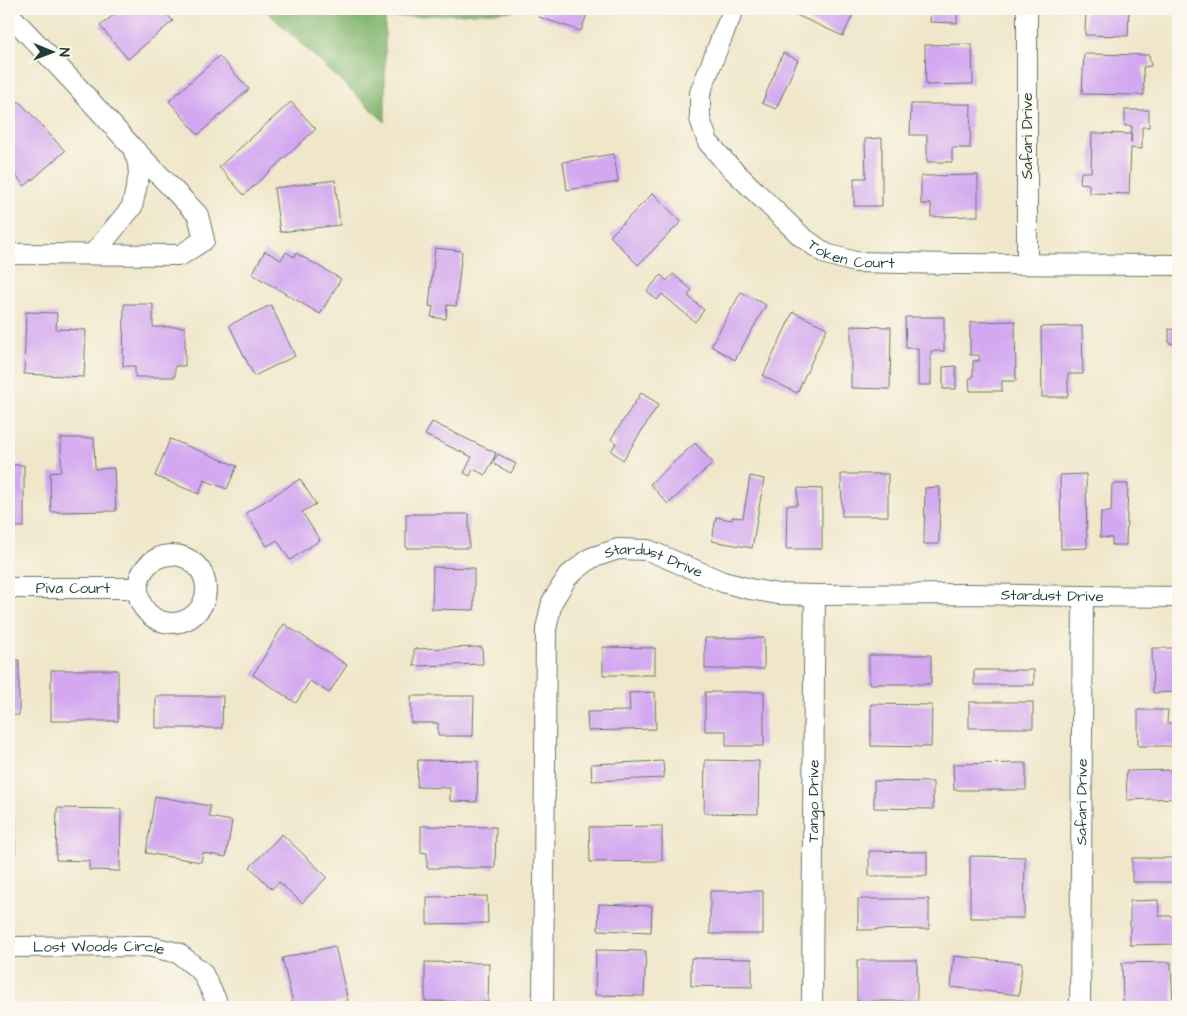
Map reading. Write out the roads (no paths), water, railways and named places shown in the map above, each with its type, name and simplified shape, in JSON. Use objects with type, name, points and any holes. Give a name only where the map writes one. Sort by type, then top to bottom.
[{"type":"street","name":"Token Court","points":[[734,9],[700,93],[700,119],[708,142],[727,164],[802,237],[826,254],[855,262],[1178,265]]},
{"type":"street","name":"Safari Drive","points":[[1027,9],[1027,264]]},
{"type":"street","points":[[9,14],[198,215],[204,240],[181,255],[9,254]]},
{"type":"street","points":[[93,254],[132,207],[139,175],[138,163],[133,148]]},
{"type":"street","name":"Stardust Drive","points":[[543,1007],[546,629],[552,602],[568,576],[591,558],[618,549],[648,550],[723,582],[778,594],[1178,597]]},
{"type":"street","name":"Piva Court","points":[[9,588],[138,588]]},
{"type":"street","name":"Tango Drive","points":[[812,1007],[815,595]]},
{"type":"street","name":"Safari Drive","points":[[1080,1007],[1083,596]]},
{"type":"street","name":"Lost Woods Circle","points":[[9,946],[148,946],[178,953],[202,972],[216,1000],[216,1007]]}]
